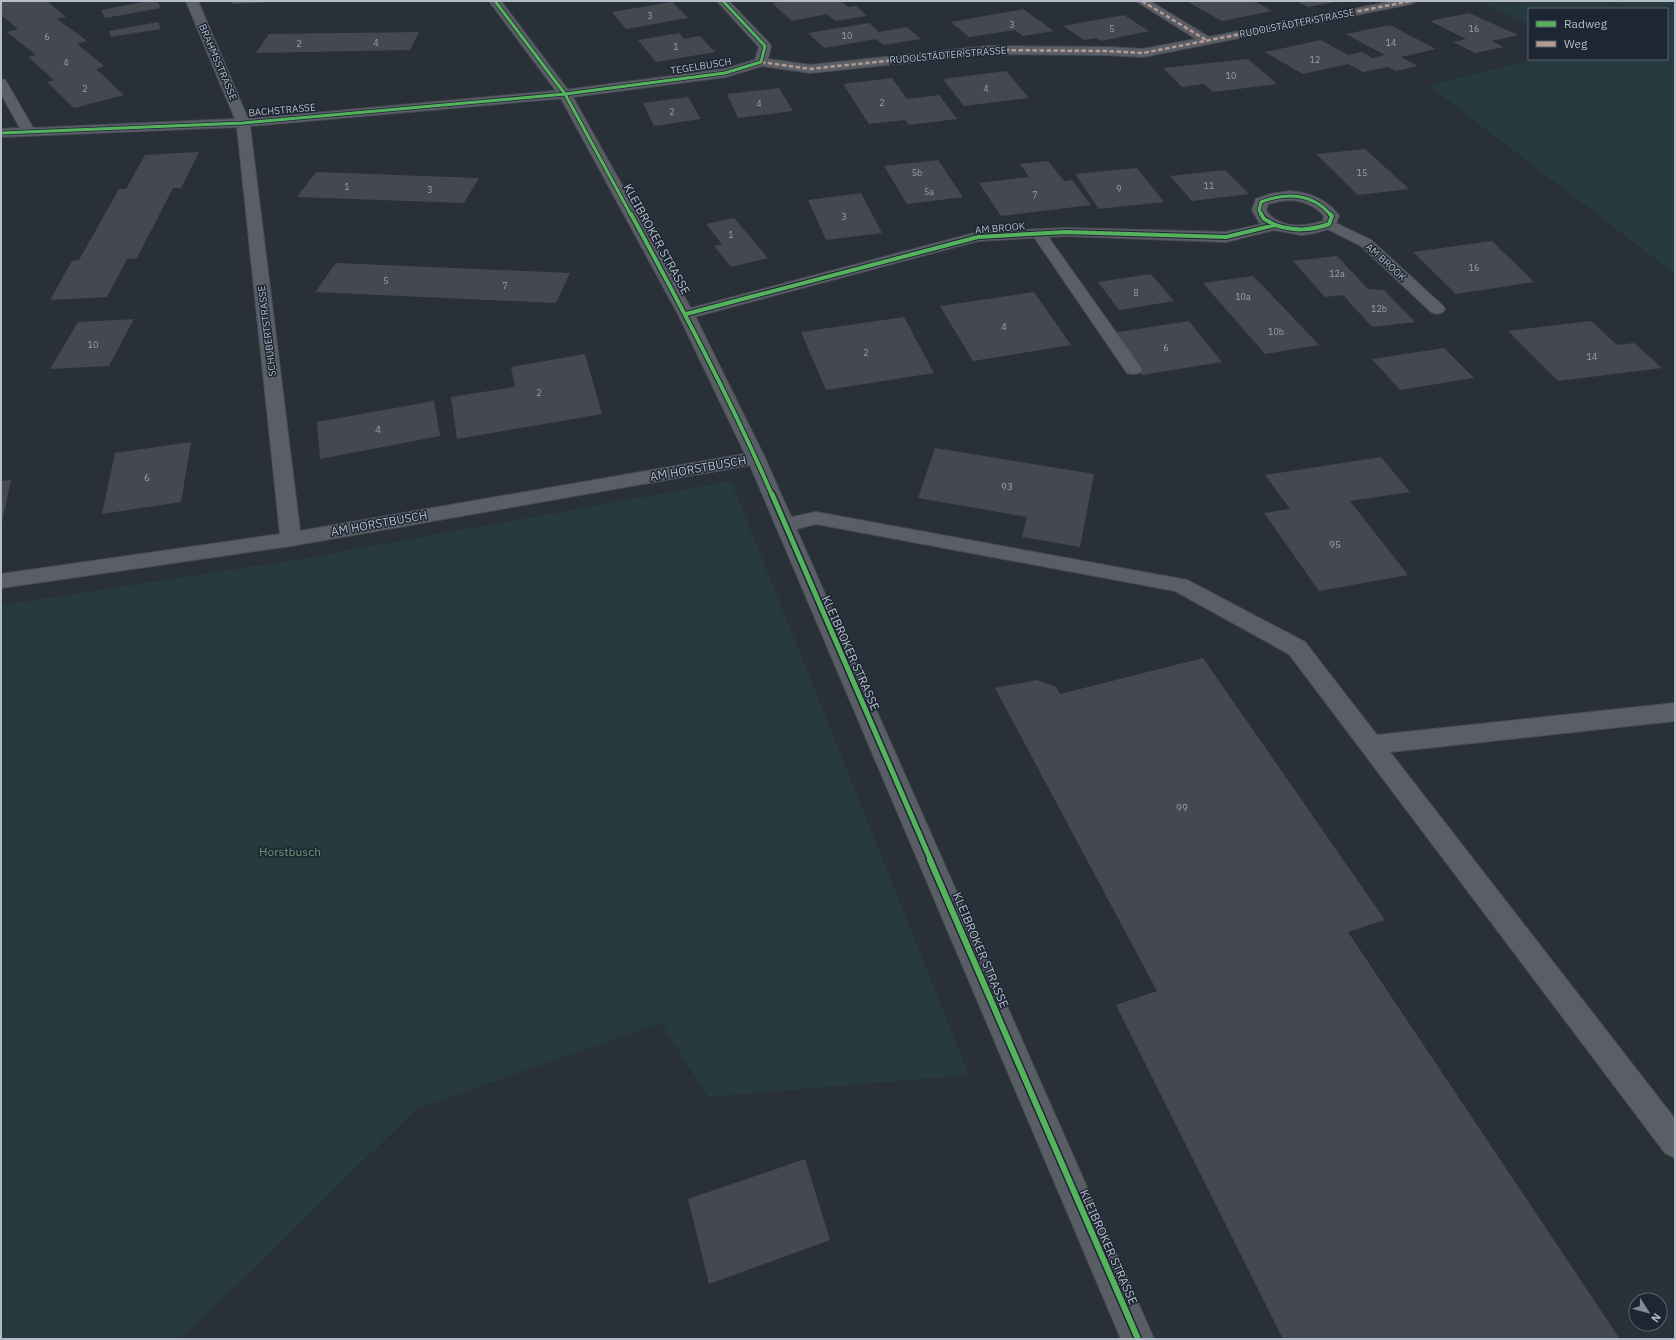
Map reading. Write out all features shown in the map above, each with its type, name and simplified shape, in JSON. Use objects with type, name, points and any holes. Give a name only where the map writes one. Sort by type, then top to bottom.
[{"type":"street","name":"BRAHMSSTRASSE","points":[[192,1],[243,123]]},
{"type":"street","name":"KLEIBROKER STRASSE","points":[[495,1],[565,94],[686,314],[756,458],[1138,1339]]},
{"type":"street","points":[[723,1],[765,46],[761,62]]},
{"type":"street","points":[[1142,1],[1206,40]]},
{"type":"street","name":"RUDOLSTÄDTER STRASSE","points":[[761,62],[810,69],[989,50],[1107,51],[1142,53],[1411,1]]},
{"type":"street","name":"TEGELBUSCH","points":[[565,94],[725,73],[761,62]]},
{"type":"street","points":[[1,83],[29,132]]},
{"type":"street","name":"BACHSTRASSE","points":[[1,133],[243,123],[565,94]]},
{"type":"street","name":"SCHUBERTSTRASSE","points":[[243,123],[291,538]]},
{"type":"street","points":[[1274,225],[1264,218],[1259,210],[1261,202],[1272,197],[1290,195],[1310,199],[1325,206],[1332,216],[1329,224]]},
{"type":"street","name":"AM BROOK","points":[[686,314],[978,237],[1066,232],[1226,237],[1274,225],[1300,230],[1313,230],[1329,224],[1366,243],[1437,308]]},
{"type":"street","points":[[1039,234],[1133,369]]},
{"type":"street","name":"AM HORSTBUSCH","points":[[1,582],[291,538],[756,458]]},
{"type":"street","points":[[785,525],[816,518],[1180,586],[1297,648],[1675,1143]]},
{"type":"street","points":[[1371,745],[1675,712]]},
{"type":"green space","points":[[1477,1],[1605,1],[1620,8],[1528,8],[1528,25]]},
{"type":"green space","points":[[1609,1],[1675,1],[1675,274],[1428,85],[1533,60],[1668,60],[1668,8],[1624,8]]},
{"type":"green space","name":"Horstbusch","points":[[731,481],[969,1075],[708,1097],[661,1023],[416,1109],[193,1328],[178,1339],[1,1339],[1,605],[301,559]]},
{"type":"building","points":[[1,1],[47,1],[66,17],[57,19],[87,41],[77,44],[104,66],[96,69],[124,95],[74,108],[47,82],[54,80],[28,57],[36,55],[7,32],[18,29],[1,15]]},
{"type":"building","points":[[149,1],[157,1],[161,8],[105,18],[101,10]]},
{"type":"building","points":[[233,1],[278,1],[278,2],[231,4]]},
{"type":"building","points":[[783,1],[841,1],[849,7],[856,6],[867,16],[835,21],[827,14],[792,21],[772,3]]},
{"type":"building","points":[[1254,1],[1272,11],[1222,21],[1188,2]]},
{"type":"building","points":[[1296,1],[1335,1],[1335,2],[1308,7]]},
{"type":"building","points":[[672,2],[688,18],[626,29],[612,12]]},
{"type":"building","points":[[1023,9],[1054,31],[1023,36],[1015,30],[969,37],[951,22]]},
{"type":"building","points":[[1469,13],[1518,35],[1492,41],[1504,47],[1475,53],[1453,42],[1466,39],[1430,21]]},
{"type":"building","points":[[1124,15],[1149,31],[1101,41],[1096,38],[1084,40],[1063,26]]},
{"type":"building","points":[[158,22],[161,29],[111,37],[109,31]]},
{"type":"building","points":[[869,23],[879,32],[907,27],[921,39],[884,45],[876,39],[824,48],[808,33]]},
{"type":"building","points":[[1390,25],[1436,49],[1401,57],[1418,66],[1396,71],[1388,67],[1363,72],[1348,64],[1303,74],[1265,52],[1321,40],[1348,55],[1362,52],[1372,58],[1385,55],[1346,34]]},
{"type":"building","points":[[419,32],[410,50],[256,53],[269,34]]},
{"type":"building","points":[[679,33],[684,39],[700,36],[715,52],[656,62],[638,40]]},
{"type":"building","points":[[1248,59],[1277,84],[1213,92],[1204,84],[1182,87],[1163,68]]},
{"type":"building","points":[[1006,71],[1029,98],[964,106],[943,79]]},
{"type":"building","points":[[892,78],[907,99],[939,95],[957,119],[909,125],[905,120],[869,124],[843,84]]},
{"type":"building","points":[[779,88],[793,111],[738,118],[727,94]]},
{"type":"building","points":[[688,97],[701,119],[654,126],[643,103]]},
{"type":"building","points":[[1365,149],[1409,189],[1358,195],[1316,154]]},
{"type":"building","points":[[199,152],[181,188],[173,188],[137,258],[127,259],[107,297],[50,300],[72,261],[79,260],[119,189],[126,189],[145,155]]},
{"type":"building","points":[[938,160],[963,197],[907,204],[884,166]]},
{"type":"building","points":[[1048,161],[1064,181],[1072,180],[1091,205],[1001,216],[979,183],[1029,177],[1020,164]]},
{"type":"building","points":[[1137,168],[1164,202],[1099,209],[1075,174]]},
{"type":"building","points":[[1225,170],[1249,194],[1192,201],[1170,176]]},
{"type":"building","points":[[316,172],[479,178],[464,203],[297,197]]},
{"type":"building","points":[[861,193],[882,233],[826,240],[808,200]]},
{"type":"building","points":[[734,218],[768,258],[731,267],[714,246],[722,244],[706,224]]},
{"type":"building","points":[[1492,241],[1534,282],[1456,294],[1413,252]]},
{"type":"building","points":[[1337,256],[1368,289],[1384,290],[1415,322],[1372,327],[1343,295],[1325,297],[1293,261]]},
{"type":"building","points":[[336,263],[570,273],[556,303],[315,292]]},
{"type":"building","points":[[1151,274],[1174,301],[1119,310],[1098,282]]},
{"type":"building","points":[[1253,276],[1319,345],[1265,354],[1203,283]]},
{"type":"building","points":[[1034,292],[1071,345],[973,361],[940,306]]},
{"type":"building","points":[[904,317],[934,373],[826,390],[801,332]]},
{"type":"building","points":[[134,319],[109,366],[50,369],[78,322]]},
{"type":"building","points":[[1189,321],[1222,362],[1142,375],[1112,333]]},
{"type":"building","points":[[1591,321],[1617,345],[1634,343],[1662,368],[1558,381],[1508,331]]},
{"type":"building","points":[[1444,348],[1474,378],[1400,390],[1372,359]]},
{"type":"building","points":[[585,354],[602,414],[457,439],[451,397],[515,387],[511,367]]},
{"type":"building","points":[[434,401],[440,436],[320,459],[317,422]]},
{"type":"building","points":[[191,442],[181,502],[102,514],[115,453]]},
{"type":"building","points":[[935,448],[1094,474],[1080,547],[1022,537],[1027,517],[918,498]]},
{"type":"building","points":[[1381,457],[1410,492],[1350,501],[1408,575],[1319,591],[1264,513],[1290,509],[1265,475]]},
{"type":"building","points":[[11,480],[2,522],[1,522],[1,481]]},
{"type":"building","points":[[1203,658],[1385,920],[1348,932],[1620,1339],[1283,1339],[1116,1005],[1157,991],[995,688],[1037,680],[1056,687],[1060,694]]},
{"type":"building","points":[[805,1159],[830,1240],[709,1284],[688,1199]]},
{"type":"marked path","points":[[1142,1],[1206,40]]},
{"type":"marked path","points":[[761,62],[810,69],[989,50],[1107,51],[1143,53],[1411,1]]},
{"type":"cycle path","points":[[495,1],[565,94],[686,314],[756,458],[1138,1339]]},
{"type":"cycle path","points":[[1,133],[243,123],[565,94],[725,73],[761,62],[765,46],[723,1]]},
{"type":"cycle path","points":[[686,314],[978,237],[1066,232],[1226,237],[1275,225],[1264,219],[1259,210],[1261,202],[1280,196],[1300,196],[1309,199],[1325,208],[1332,216],[1329,224],[1315,229],[1295,230],[1275,225]]}]
